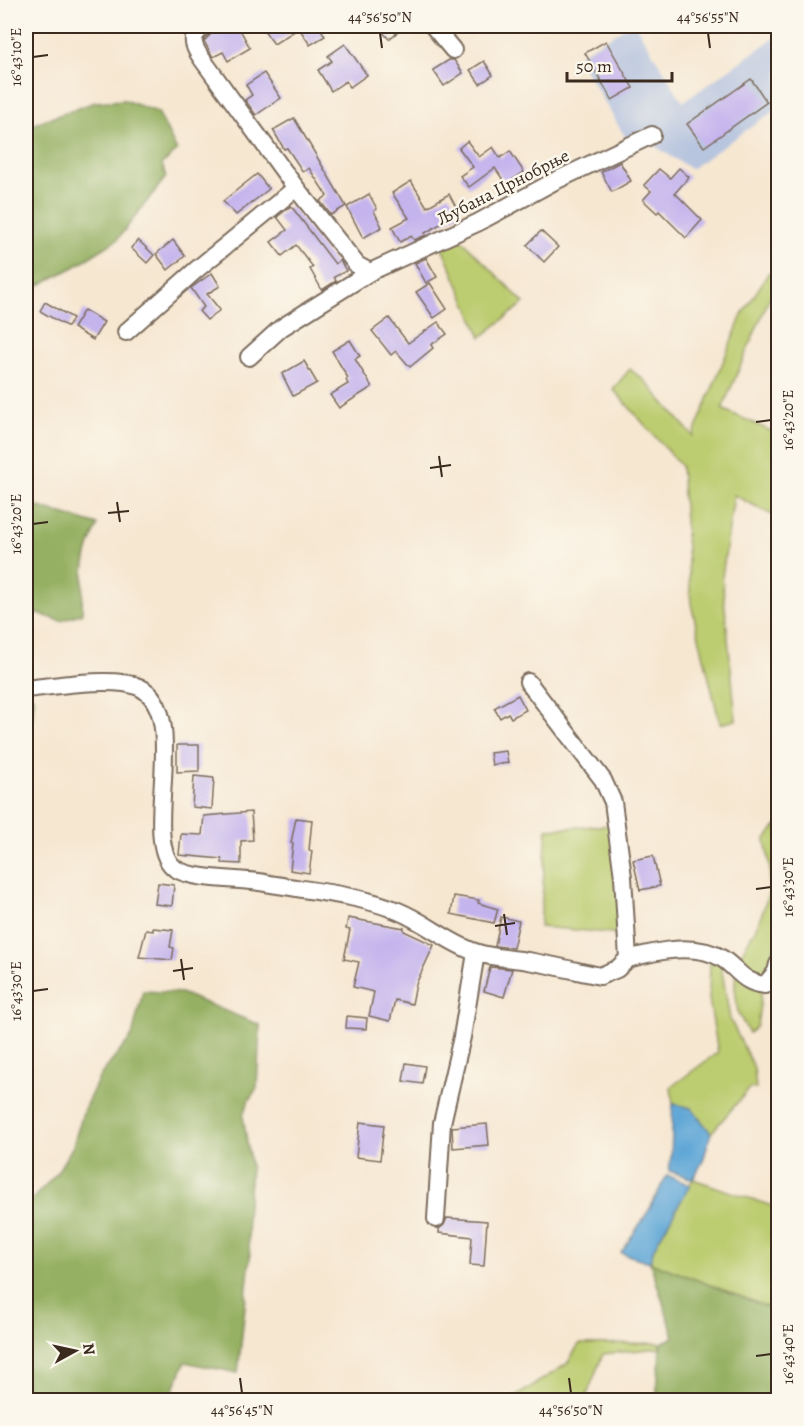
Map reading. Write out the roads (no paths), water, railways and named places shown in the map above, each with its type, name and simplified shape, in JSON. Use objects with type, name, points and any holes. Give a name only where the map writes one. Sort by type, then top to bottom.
[{"type":"street","points":[[205,26],[197,31],[194,39],[195,48],[296,188],[357,265],[370,272]]},
{"type":"street","points":[[433,26],[453,50]]},
{"type":"street","name":"Љубана Црнобрње","points":[[249,357],[281,328],[370,272],[477,223],[553,182],[652,135]]},
{"type":"street","points":[[126,332],[196,270],[296,188]]},
{"type":"street","points":[[26,689],[99,682],[118,683],[138,687],[152,697],[160,710],[163,729],[162,832],[165,856],[174,868],[189,874],[255,881],[367,901],[400,911],[476,953],[600,976],[617,969],[628,959],[651,952],[694,950],[708,953],[722,958],[752,984],[765,985],[776,972],[778,964]]},
{"type":"street","points":[[528,682],[603,780],[613,802],[623,877],[628,959]]},
{"type":"street","points":[[436,1219],[442,1123],[462,1037],[476,953]]},
{"type":"water","points":[[673,1104],[691,1108],[711,1133],[703,1161],[693,1179],[669,1171]]},
{"type":"water","points":[[667,1175],[690,1185],[654,1248],[650,1262],[621,1253],[649,1210]]}]
